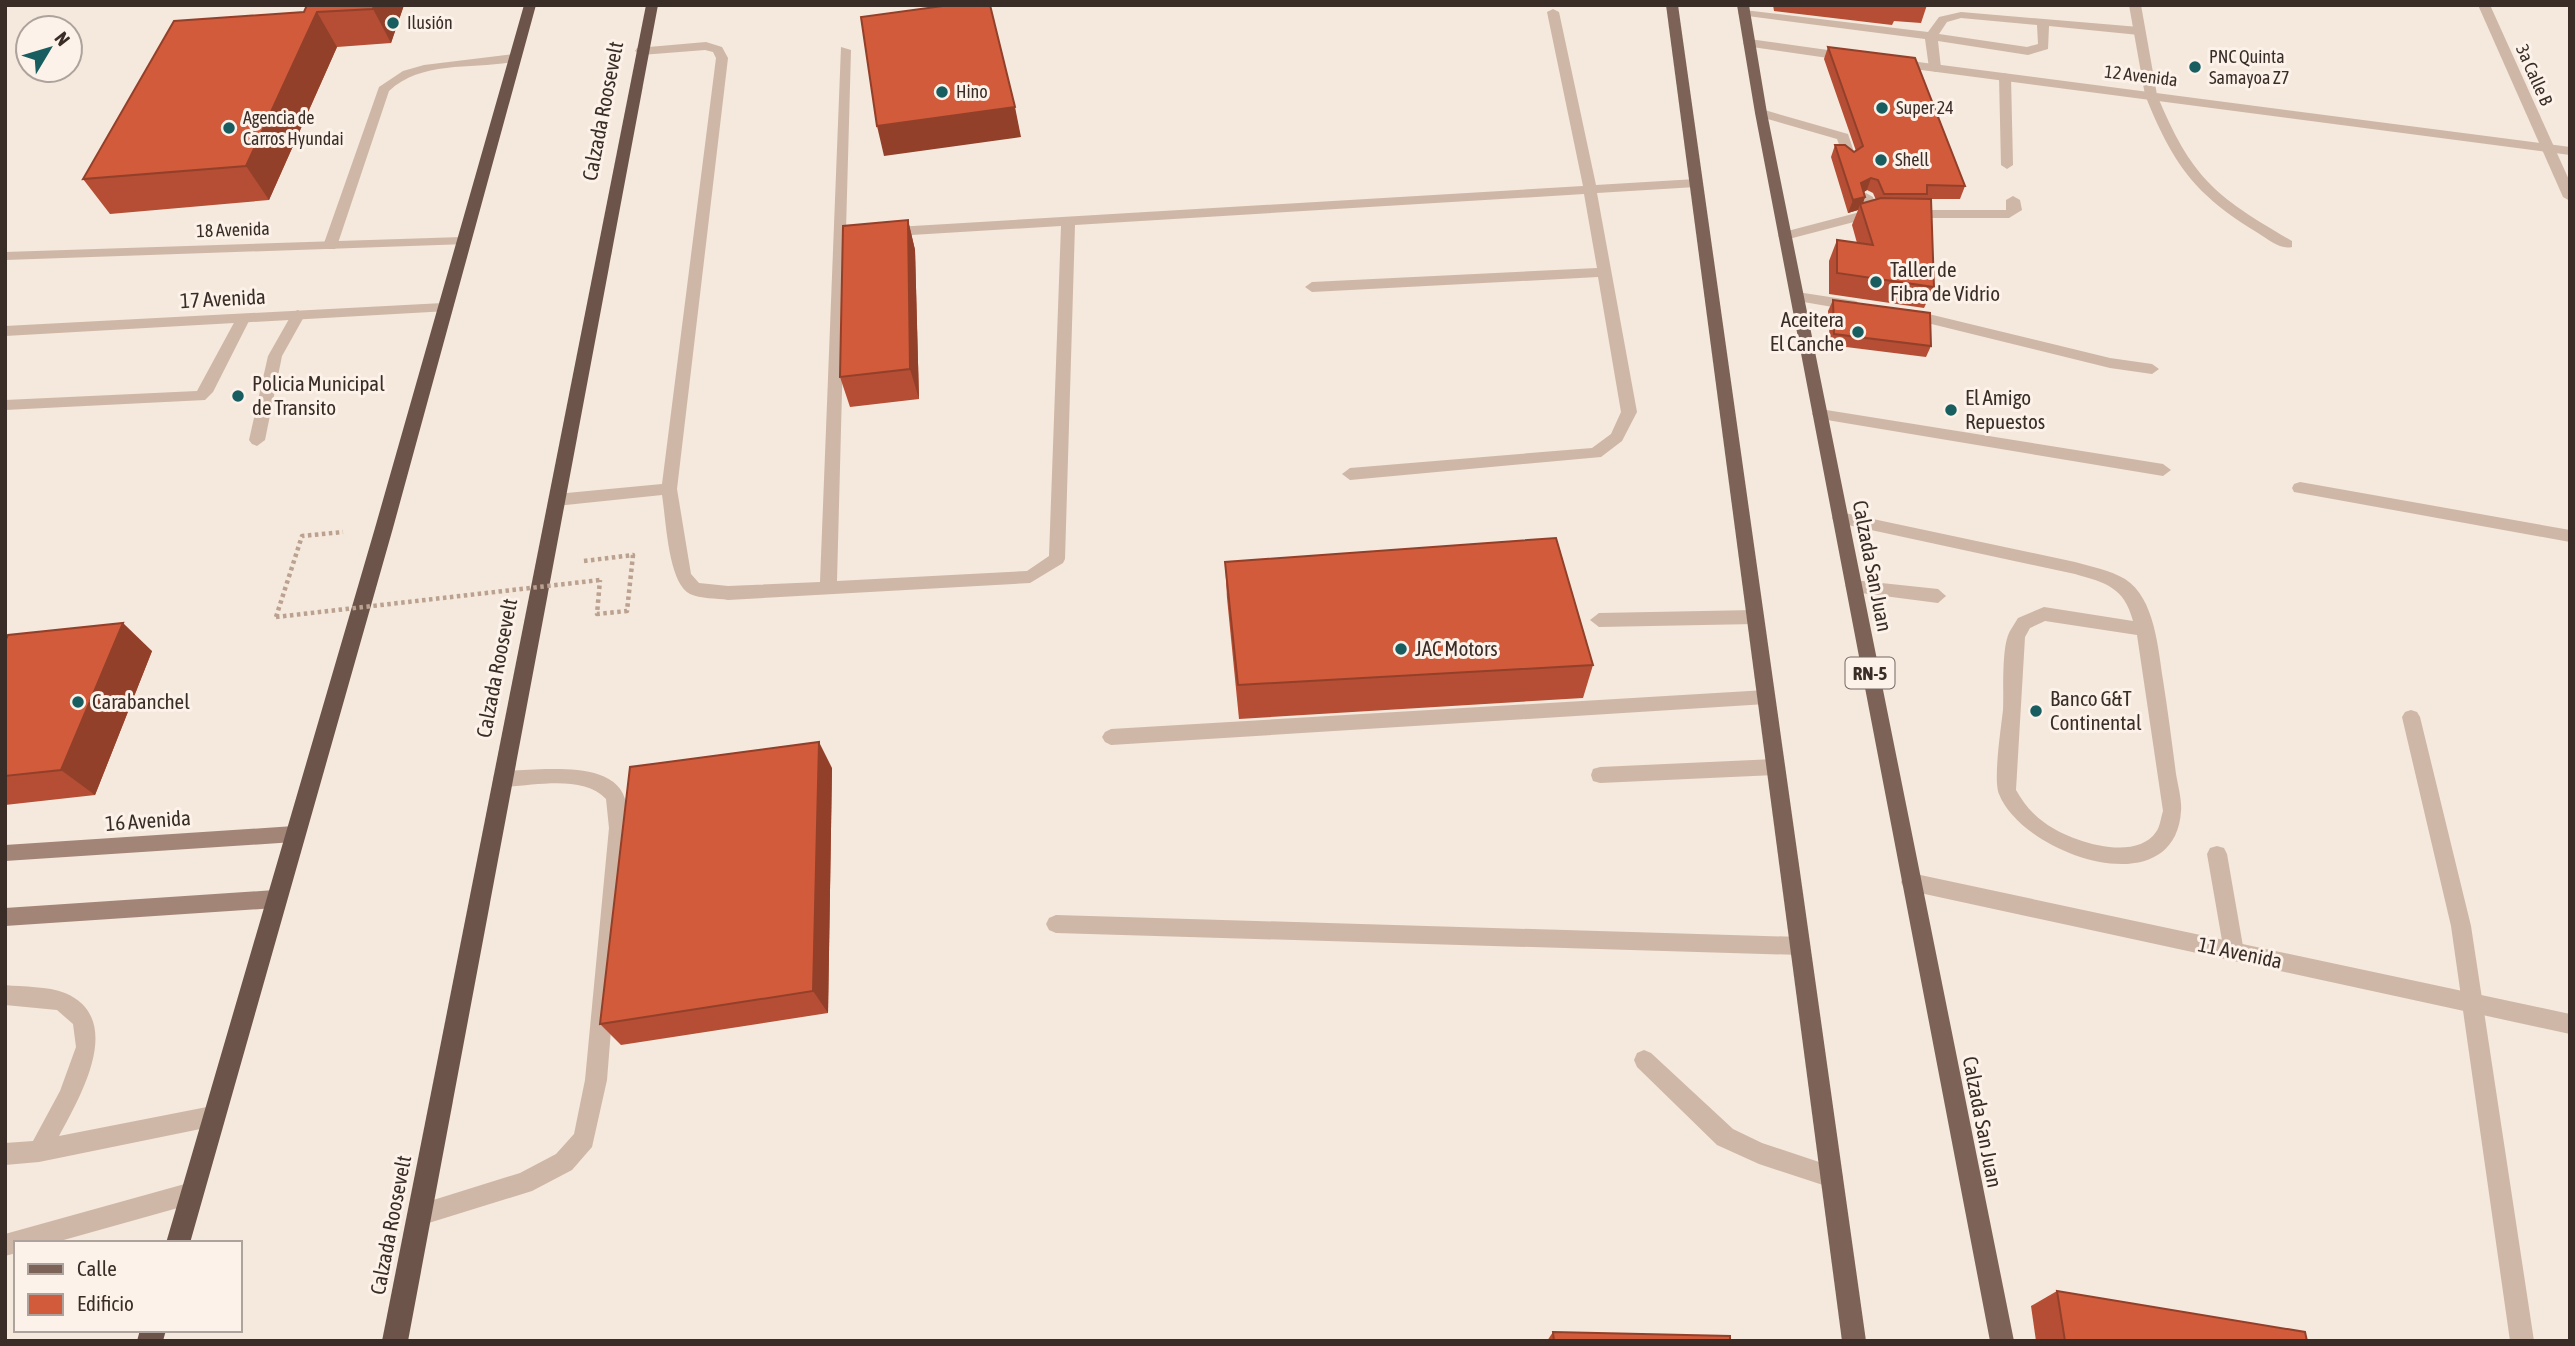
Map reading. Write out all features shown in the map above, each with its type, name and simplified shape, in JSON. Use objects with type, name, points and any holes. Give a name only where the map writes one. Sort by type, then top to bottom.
[{"type":"highway","points":[[178,1241],[384,528],[443,308],[530,5]]},
{"type":"highway","name":"Calzada Roosevelt","points":[[395,1341],[641,51],[652,5]]},
{"type":"main road","points":[[1672,5],[1854,1341]]},
{"type":"main road","name":"Calzada San Juan","points":[[1743,9],[1761,113],[2002,1341]]},
{"type":"main road","name":"16 Avenida","points":[[5,853],[294,834]]},
{"type":"main road","points":[[5,917],[275,899]]},
{"type":"street","points":[[2135,5],[2151,94],[2168,135],[2187,168],[2209,191],[2243,218],[2287,244]]},
{"type":"street","name":"3a Calle B","points":[[2484,5],[2570,197]]},
{"type":"street","points":[[1743,9],[2028,51],[2044,46],[2043,22]]},
{"type":"street","points":[[1350,474],[1596,453],[1617,437],[1629,412],[1590,188],[1553,12]]},
{"type":"street","points":[[1935,68],[1931,36],[1943,19],[1961,15],[2139,31]]},
{"type":"street","name":"12 Avenida","points":[[1749,43],[2570,151]]},
{"type":"street","points":[[641,51],[706,46],[718,50],[722,58],[669,489],[683,576],[694,589],[728,593],[1030,577],[1057,559],[1068,221]]},
{"type":"street","points":[[828,586],[845,50]]},
{"type":"street","points":[[330,246],[379,102],[390,79],[410,71],[514,58]]},
{"type":"street","points":[[2006,77],[2007,164]]},
{"type":"street","points":[[1761,113],[1843,137],[1850,158]]},
{"type":"street","points":[[841,235],[1696,183]]},
{"type":"street","points":[[1866,197],[1885,213]]},
{"type":"street","points":[[1785,236],[1885,213],[2009,214],[2015,210],[2013,200]]},
{"type":"street","name":"18 Avenida","points":[[5,257],[462,242]]},
{"type":"street","points":[[1312,287],[1605,272]]},
{"type":"street","points":[[1797,297],[1870,308]]},
{"type":"street","name":"17 Avenida","points":[[5,331],[443,308]]},
{"type":"street","points":[[1895,312],[1931,317],[2110,363],[2152,369]]},
{"type":"street","points":[[257,440],[275,355],[298,316]]},
{"type":"street","points":[[5,405],[200,396],[206,392],[243,319]]},
{"type":"street","points":[[1820,414],[2163,470]]},
{"type":"street","points":[[2300,488],[2570,536]]},
{"type":"street","points":[[556,500],[669,489]]},
{"type":"street","points":[[1840,518],[2075,568],[2112,579],[2133,595],[2144,629],[2172,811],[2172,828],[2161,843],[2140,854],[2115,858],[2077,849],[2042,831],[2022,814],[2007,792],[2016,636],[2024,623],[2044,614],[2144,629]]},
{"type":"street","points":[[1853,586],[1938,596]]},
{"type":"street","points":[[1598,620],[1755,617]]},
{"type":"street","points":[[1111,737],[1766,697]]},
{"type":"street","points":[[2411,717],[2461,926],[2475,1004],[2522,1341]]},
{"type":"street","points":[[1600,775],[1775,767]]},
{"type":"street","points":[[419,1215],[524,1183],[564,1162],[584,1139],[596,1080],[618,828],[614,795],[601,782],[581,777],[502,779]]},
{"type":"street","points":[[2217,854],[2234,952]]},
{"type":"street","name":"11 Avenida","points":[[1911,882],[2570,1024]]},
{"type":"street","points":[[1056,924],[1800,946]]},
{"type":"street","points":[[5,995],[61,1001],[83,1019],[86,1047],[69,1096],[39,1151]]},
{"type":"street","points":[[1644,1060],[1695,1112],[1725,1137],[1759,1153],[1832,1177]]},
{"type":"street","points":[[5,1154],[39,1151],[212,1117]]},
{"type":"street","points":[[19,1241],[192,1192]]},
{"type":"path","points":[[302,536],[276,617],[600,580],[597,614],[627,611],[633,555]]},
{"type":"building","points":[[307,5],[374,5],[373,9],[317,12],[246,166],[83,179],[174,21],[304,12]]},
{"type":"building","name":"Hino","points":[[950,5],[990,5],[1015,107],[877,126],[861,17]]},
{"type":"building","points":[[1828,47],[1915,58],[1965,186],[1927,185],[1927,194],[1884,194],[1878,180],[1871,178],[1861,183],[1865,197],[1853,200],[1835,145],[1845,145],[1854,152],[1863,146]]},
{"type":"building","points":[[1881,198],[1931,199],[1934,287],[1837,273],[1837,240],[1873,245],[1860,204]]},
{"type":"building","points":[[908,220],[910,369],[840,377],[843,226]]},
{"type":"building","points":[[1833,300],[1930,313],[1931,346],[1834,334]]},
{"type":"building","name":"JAC Motors","points":[[1556,538],[1593,665],[1238,685],[1225,562]]},
{"type":"building","points":[[123,623],[61,770],[5,776],[5,641],[8,635]]},
{"type":"building","points":[[819,742],[813,991],[600,1024],[630,767]]},
{"type":"building","points":[[2057,1291],[2305,1332],[2307,1341],[2065,1341]]},
{"type":"building","points":[[1553,1332],[1730,1336],[1730,1341],[1554,1341]]},
{"type":"place","name":"Ilusión","points":[[393,23]]},
{"type":"place","name":"PNC Quinta Samayoa Z7","points":[[2195,67]]},
{"type":"place","name":"Hino","points":[[942,92]]},
{"type":"place","name":"Super 24","points":[[1882,108]]},
{"type":"place","name":"Agencia de Carros Hyundai","points":[[229,128]]},
{"type":"place","name":"Shell","points":[[1881,160]]},
{"type":"place","name":"Taller de Fibra de Vidrio","points":[[1876,282]]},
{"type":"place","name":"Aceitera El Canche","points":[[1858,332]]},
{"type":"place","name":"Policia Municipal de Transito","points":[[238,396]]},
{"type":"place","name":"El Amigo Repuestos","points":[[1951,410]]},
{"type":"place","name":"JAC Motors","points":[[1401,649]]},
{"type":"place","name":"Carabanchel","points":[[78,702]]},
{"type":"place","name":"Banco G&T Continental","points":[[2036,711]]}]
